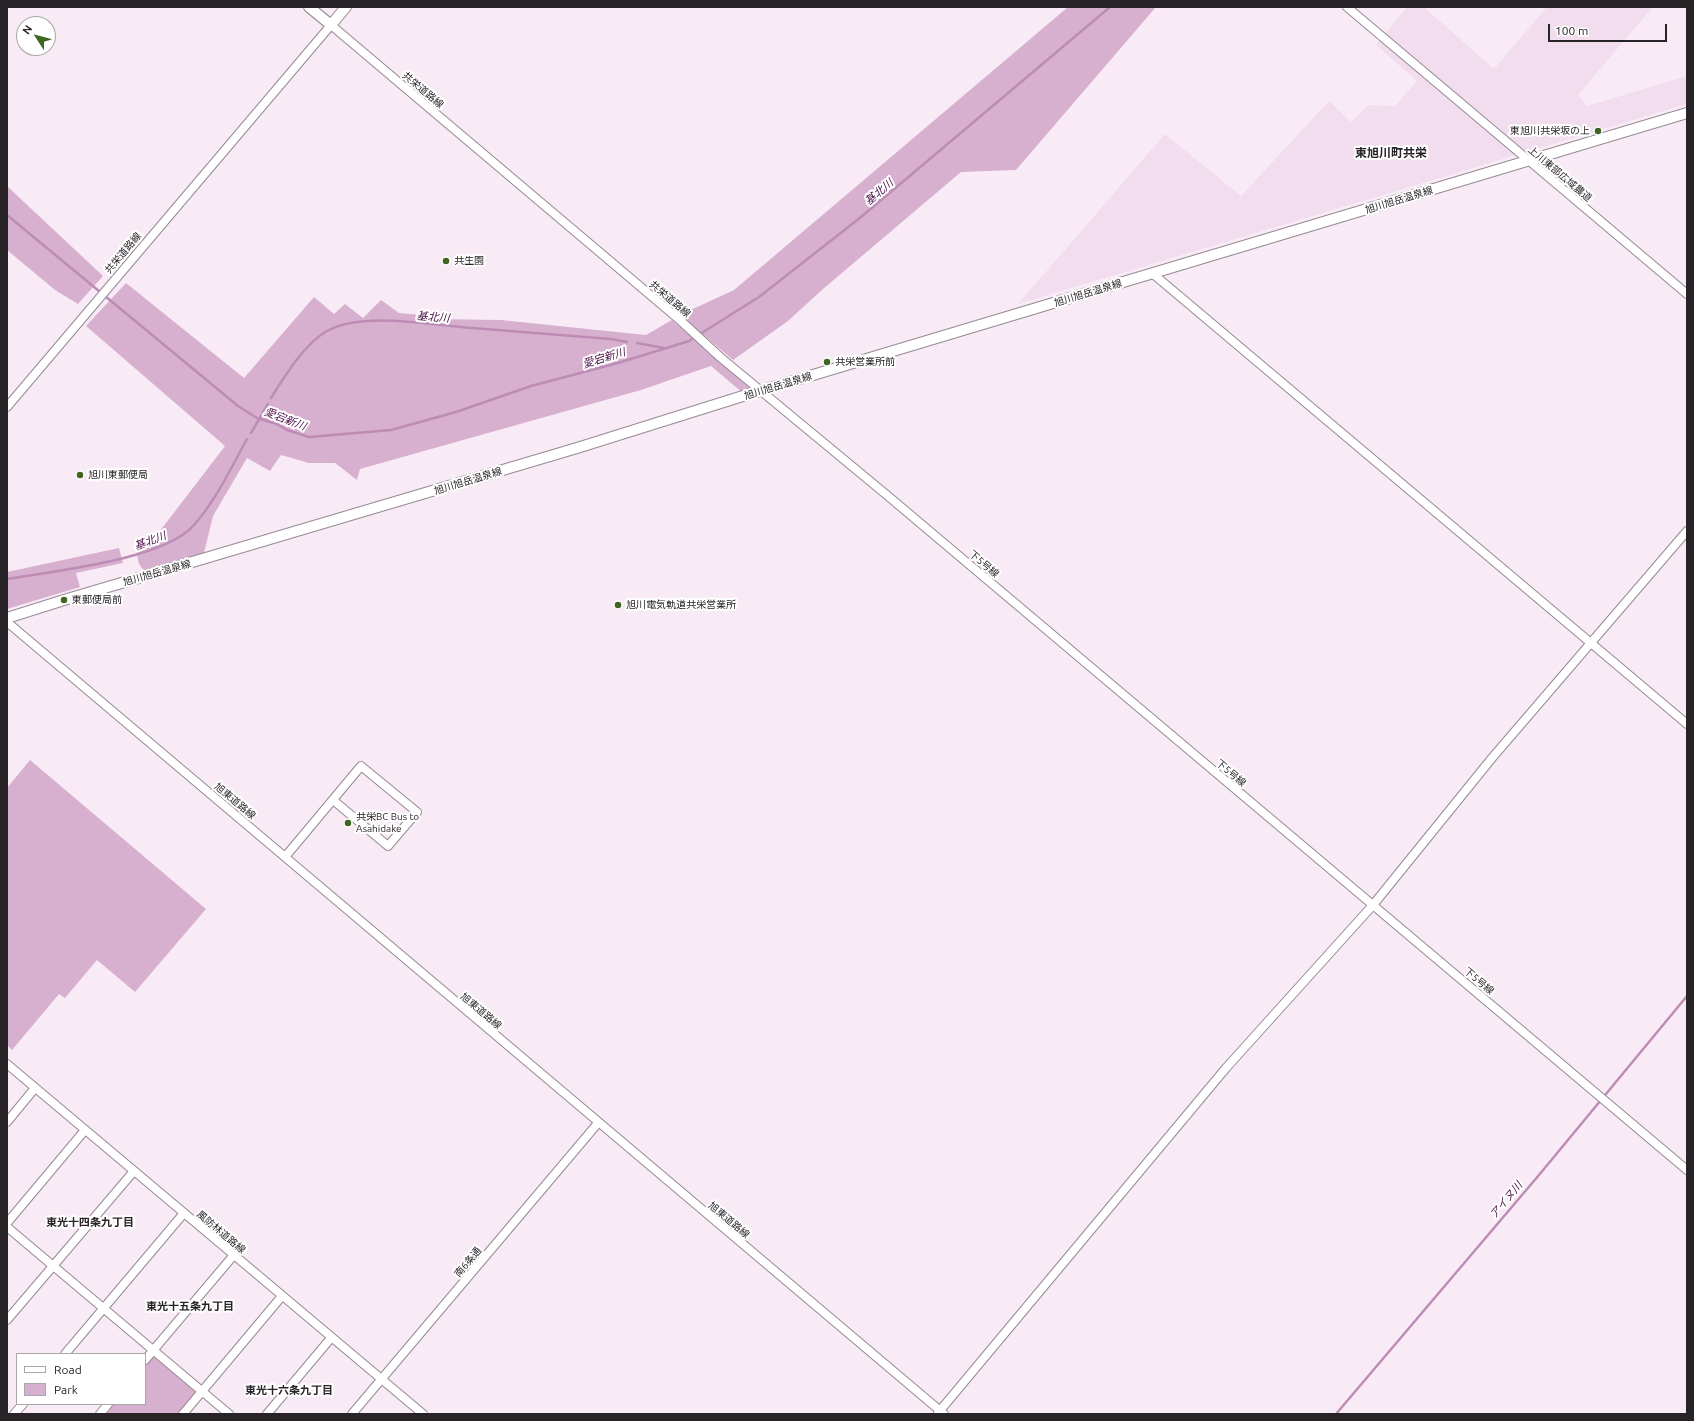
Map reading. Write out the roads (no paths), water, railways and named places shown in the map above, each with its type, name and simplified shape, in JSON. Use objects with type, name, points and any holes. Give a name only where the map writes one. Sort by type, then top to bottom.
[{"type":"main road","points":[[309,7],[331,25],[346,7]]},
{"type":"main road","name":"旭川旭岳温泉線","points":[[7,618],[578,448],[1152,273],[1687,113]]},
{"type":"street","name":"上川東部広域農道","points":[[1347,7],[1687,294]]},
{"type":"street","name":"共栄道路線","points":[[7,407],[331,25],[762,391]]},
{"type":"street","points":[[1152,273],[1687,724]]},
{"type":"street","name":"下5号線","points":[[762,391],[1687,1170]]},
{"type":"street","points":[[940,1413],[1226,1068],[1373,905],[1492,758],[1687,531]]},
{"type":"street","name":"旭東道路線","points":[[7,622],[940,1413]]},
{"type":"street","points":[[285,857],[361,766],[417,812],[388,846],[333,800]]},
{"type":"street","name":"風防林道路線","points":[[7,1064],[233,1256],[423,1414]]},
{"type":"street","points":[[7,1122],[35,1088]]},
{"type":"street","name":"南6条通","points":[[352,1414],[598,1123]]},
{"type":"street","points":[[7,1223],[85,1130]]},
{"type":"street","points":[[7,1320],[134,1171]]},
{"type":"street","points":[[66,1353],[184,1213]]},
{"type":"street","points":[[7,1227],[229,1414]]},
{"type":"street","points":[[146,1359],[233,1256]]},
{"type":"street","points":[[183,1414],[282,1296]]},
{"type":"street","points":[[267,1414],[331,1338]]},
{"type":"street","points":[[14,1414],[22,1405]]},
{"type":"street","points":[[100,1414],[107,1405]]},
{"type":"waterway","name":"愛宕新川","points":[[7,215],[238,406],[257,418],[277,424],[287,430],[309,437],[391,430],[456,412],[531,386],[618,363],[689,341],[759,297],[861,217],[1110,7]]},
{"type":"waterway","name":"基北川","points":[[271,398],[296,361],[319,336],[342,325],[359,322],[378,320],[418,322],[472,328],[611,339],[627,342]]},
{"type":"waterway","name":"基北川","points":[[637,343],[664,348]]},
{"type":"waterway","name":"愛宕新川","points":[[251,433],[268,404]]},
{"type":"waterway","name":"基北川","points":[[7,579],[106,562],[159,547],[179,537],[194,525],[209,505],[223,484],[247,439]]},
{"type":"waterway","name":"アイヌ川","points":[[1336,1414],[1539,1175],[1687,996]]},
{"type":"place","name":"東旭川共栄坂の上","points":[[1598,131]]},
{"type":"place","name":"共生園","points":[[446,261]]},
{"type":"place","name":"共栄営業所前","points":[[827,362]]},
{"type":"place","name":"旭川東郵便局","points":[[80,475]]},
{"type":"place","name":"東郵便局前","points":[[64,600]]},
{"type":"place","name":"旭川電気軌道共栄営業所","points":[[618,605]]},
{"type":"place","name":"共栄BC Bus to Asahidake","points":[[348,823]]},
{"type":"district","name":"東旭川町共栄","points":[[1391,153]]},
{"type":"district","name":"東光十四条九丁目","points":[[90,1222]]},
{"type":"district","name":"東光十五条九丁目","points":[[190,1306]]},
{"type":"district","name":"東光十六条九丁目","points":[[289,1390]]}]
